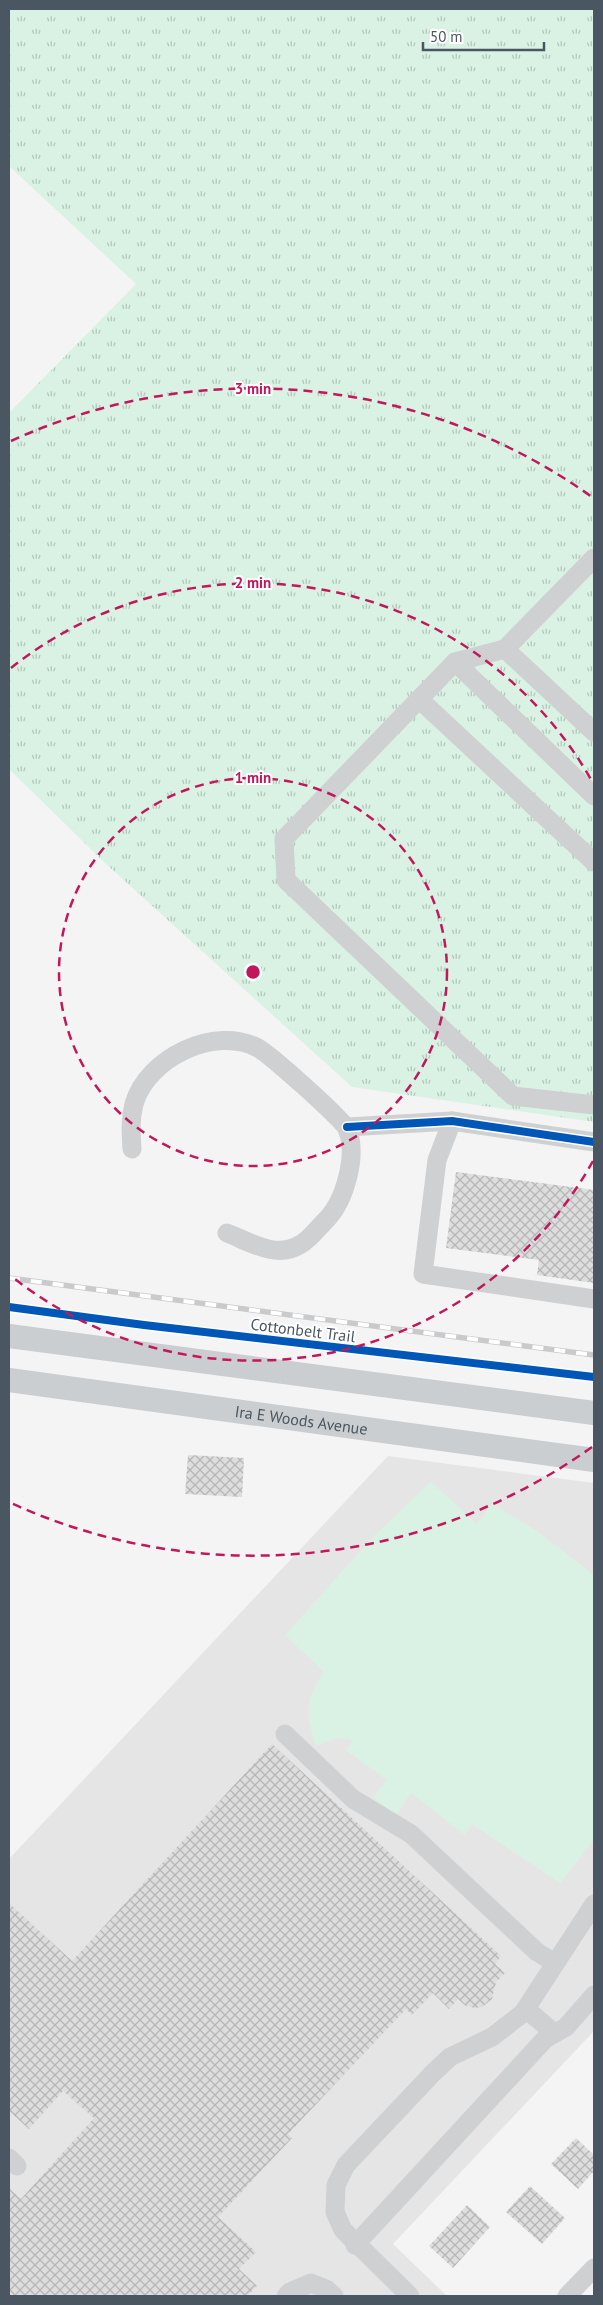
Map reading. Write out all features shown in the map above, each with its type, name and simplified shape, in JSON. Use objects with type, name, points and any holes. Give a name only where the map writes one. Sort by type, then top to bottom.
[{"type":"main road","points":[[9,1336],[594,1413]]},
{"type":"main road","name":"Ira E Woods Avenue","points":[[9,1380],[594,1460]]},
{"type":"street","points":[[594,558],[505,649],[455,662],[284,839],[286,880],[513,1096],[594,1105]]},
{"type":"street","points":[[505,649],[594,732]]},
{"type":"street","points":[[455,662],[594,796]]},
{"type":"street","points":[[419,699],[594,862]]},
{"type":"street","points":[[132,1149],[130,1124],[134,1102],[150,1076],[168,1059],[188,1048],[228,1039],[258,1047],[287,1070],[347,1128],[352,1157],[346,1182],[330,1217],[301,1244],[278,1252],[227,1233]]},
{"type":"street","points":[[347,1128],[452,1121],[594,1142]]},
{"type":"street","points":[[452,1121],[438,1160],[423,1274],[594,1299]]},
{"type":"street","points":[[285,1734],[353,1799],[411,1834],[537,1952],[556,1963]]},
{"type":"street","points":[[410,2296],[355,2245],[343,2230],[335,2212],[336,2185],[346,2165],[450,2057],[492,2036],[522,2012],[594,1904]]},
{"type":"street","points":[[355,2245],[550,2036],[566,2026],[594,1995]]},
{"type":"street","points":[[522,2012],[550,2036]]},
{"type":"street","points":[[567,2296],[594,2268]]},
{"type":"street","points":[[286,2296],[290,2292],[311,2283],[326,2289],[334,2296]]},
{"type":"shaded area","points":[[388,1456],[594,1483],[594,2031],[393,2244],[447,2296],[9,2296],[9,1859]]},
{"type":"green space","points":[[9,9],[594,9],[594,1122],[352,1087],[105,863],[9,769],[9,413],[136,284],[9,166]]},
{"type":"green space","points":[[431,1482],[477,1524],[492,1504],[537,1531],[594,1575],[594,1840],[560,1883],[472,1824],[465,1835],[411,1793],[396,1815],[373,1797],[387,1780],[346,1750],[353,1740],[337,1738],[316,1746],[312,1735],[309,1716],[310,1699],[324,1672],[285,1635],[375,1535]]},
{"type":"building","points":[[456,1172],[594,1190],[594,1283],[537,1275],[539,1260],[446,1248]]},
{"type":"building","points":[[188,1455],[244,1458],[242,1497],[185,1494]]},
{"type":"building","points":[[272,1744],[501,1956],[495,1964],[505,1973],[496,1982],[492,1999],[482,2007],[466,2006],[458,1999],[449,2009],[433,1993],[412,2015],[406,2009],[288,2134],[292,2138],[218,2217],[256,2252],[239,2269],[257,2286],[247,2296],[9,2296],[9,2188],[21,2199],[94,2118],[63,2091],[29,2129],[9,2111],[9,1903],[72,1961]]},
{"type":"building","points":[[576,2138],[594,2155],[594,2171],[578,2189],[551,2164]]},
{"type":"building","points":[[530,2186],[565,2218],[542,2244],[506,2212]]},
{"type":"building","points":[[467,2205],[490,2227],[453,2268],[429,2246]]},
{"type":"railway","points":[[9,1278],[594,1355]]},
{"type":"cycle path","points":[[347,1127],[452,1121],[594,1142]]},
{"type":"cycle path","name":"Cottonbelt Trail","points":[[9,1307],[144,1325],[594,1377]]}]
